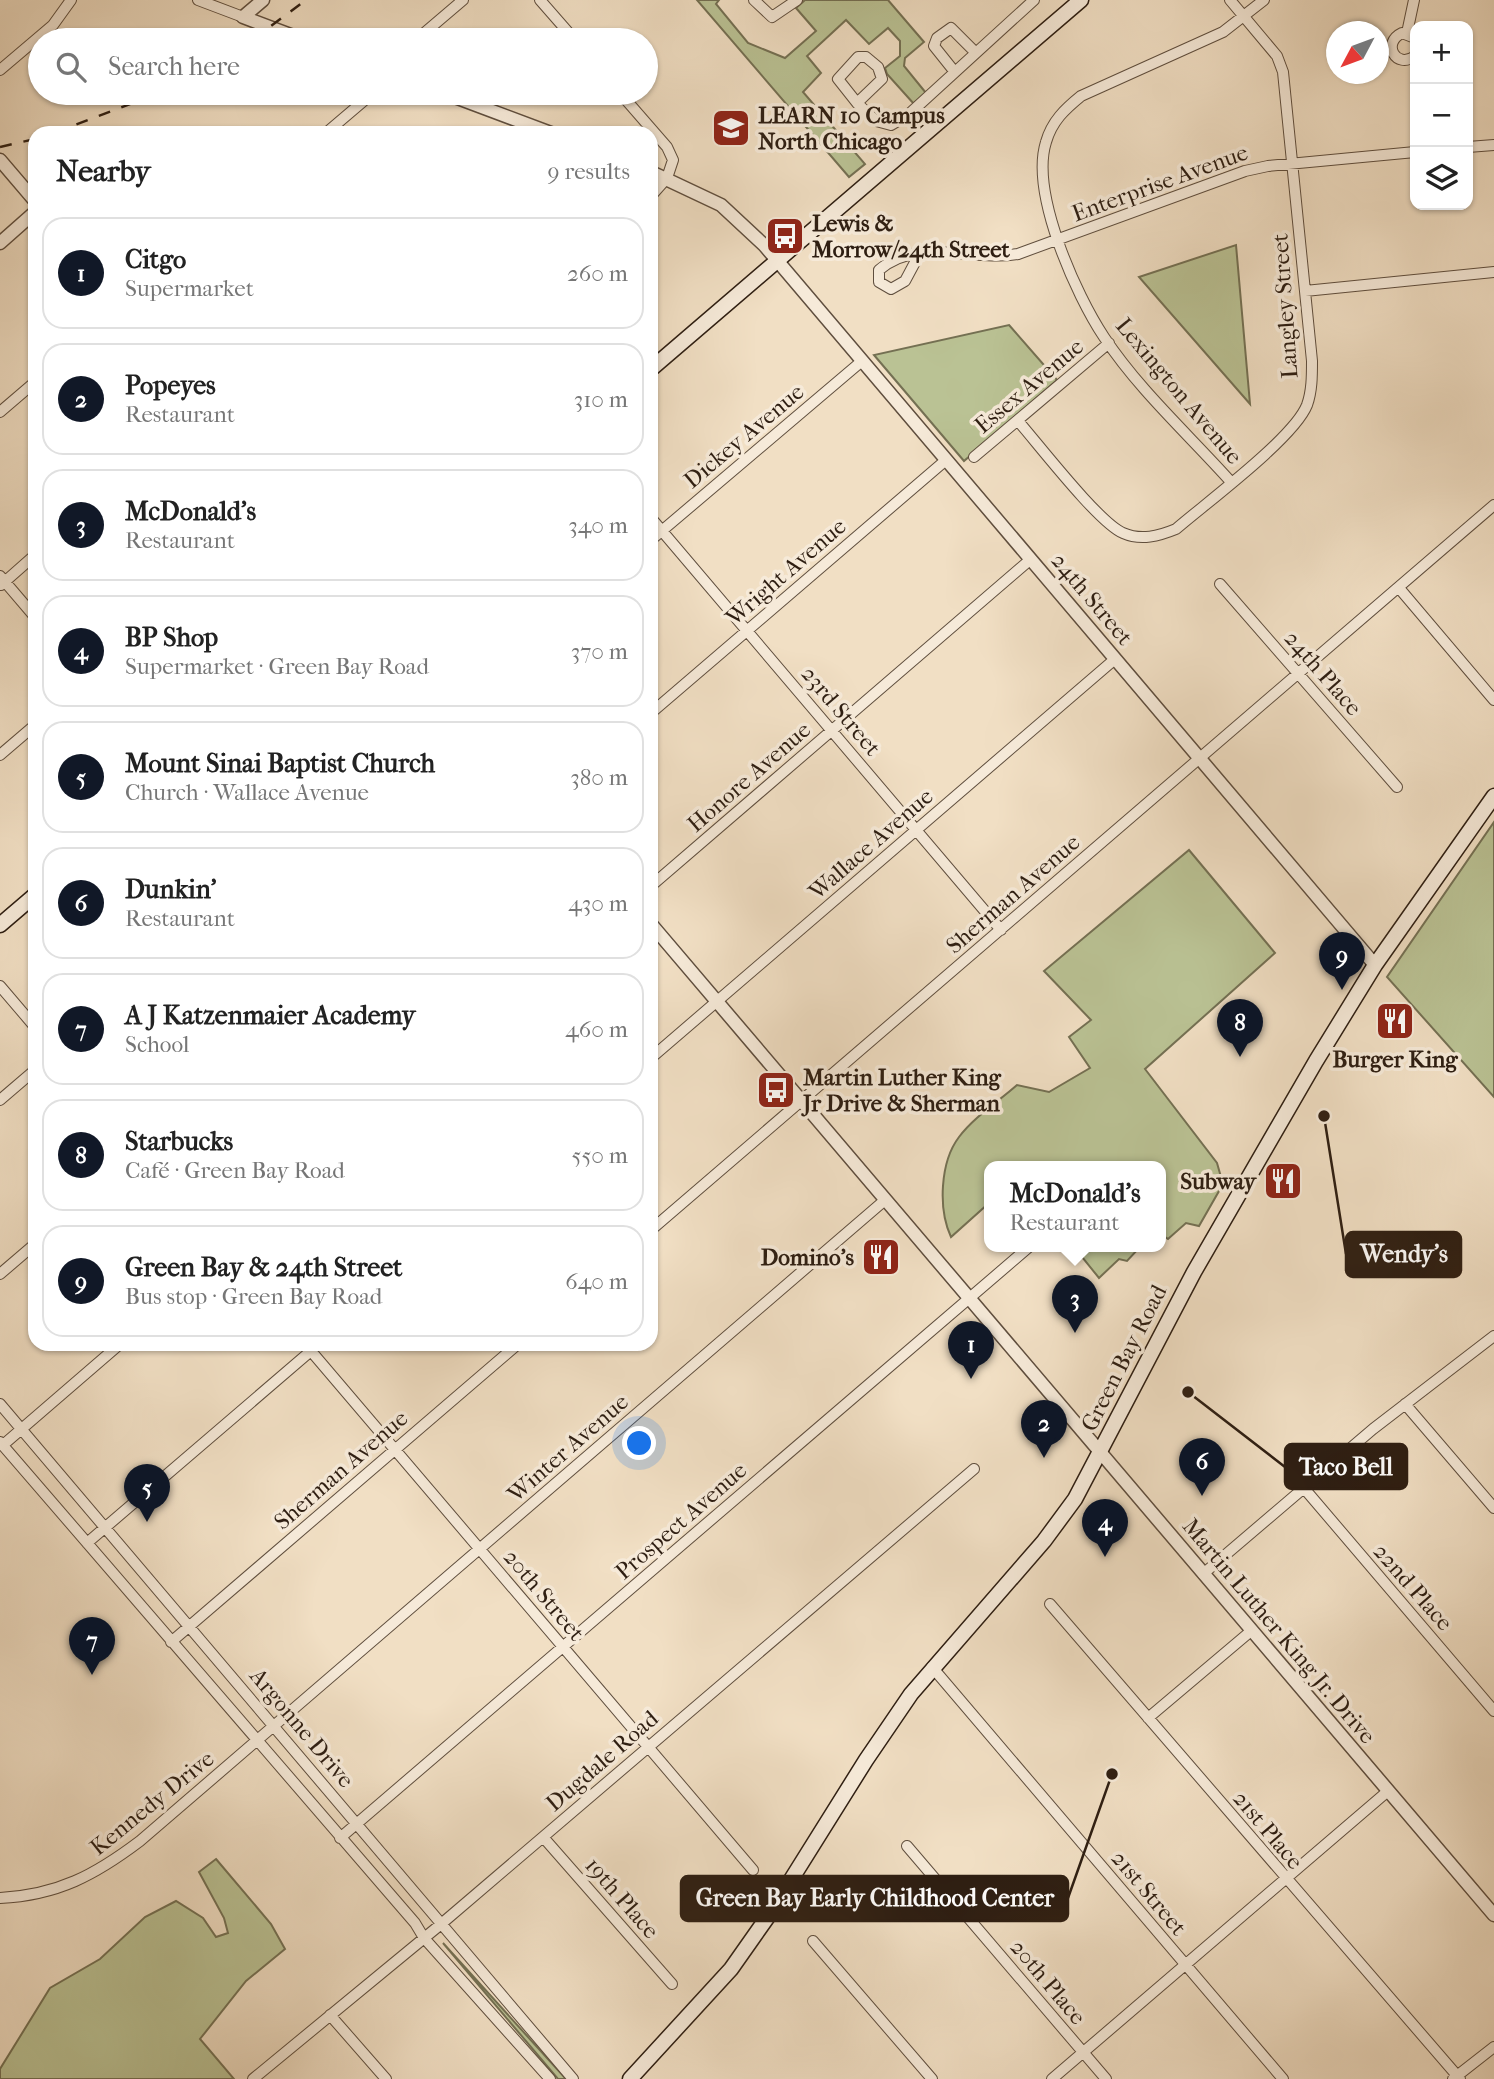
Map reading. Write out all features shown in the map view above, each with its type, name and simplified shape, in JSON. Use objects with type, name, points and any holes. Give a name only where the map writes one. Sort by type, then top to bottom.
[{"type":"main road","points":[[658,363],[1081,0]]},
{"type":"main road","name":"Green Bay Road","points":[[630,2079],[720,1983],[757,1933],[876,1745],[932,1667],[1044,1541],[1075,1499],[1101,1454],[1194,1272],[1375,965],[1494,796]]},
{"type":"main road","points":[[0,925],[28,901]]},
{"type":"street","points":[[50,28],[71,0]]},
{"type":"street","points":[[198,0],[272,28]]},
{"type":"street","points":[[243,17],[263,0]]},
{"type":"street","points":[[430,28],[463,0]]},
{"type":"street","points":[[540,0],[564,28]]},
{"type":"street","points":[[754,0],[772,17],[797,0]]},
{"type":"street","points":[[857,103],[882,79],[878,67],[866,57],[858,57],[838,79],[857,103],[884,125],[900,121],[1034,0]]},
{"type":"street","name":"Langley Street","points":[[1018,421],[1102,518],[1121,533],[1139,537],[1159,536],[1176,529],[1292,430],[1306,406],[1312,362],[1283,72],[1277,56],[1230,0]]},
{"type":"street","name":"Lexington Avenue","points":[[1231,482],[1109,343],[1088,309],[1058,240],[1042,164],[1045,144],[1063,110],[1101,86],[1223,32],[1264,0]]},
{"type":"street","points":[[1412,21],[1414,0]]},
{"type":"street","points":[[954,71],[934,46],[937,38],[951,28],[975,52]]},
{"type":"street","points":[[1410,36],[1398,35],[1392,41],[1393,54],[1403,61],[1410,58]]},
{"type":"street","points":[[0,71],[28,47]]},
{"type":"street","points":[[334,126],[359,105]]},
{"type":"street","points":[[472,105],[521,126]]},
{"type":"street","points":[[630,105],[649,126]]},
{"type":"street","points":[[658,137],[673,160],[667,178],[658,188]]},
{"type":"street","points":[[1473,147],[1494,145]]},
{"type":"street","name":"Enterprise Avenue","points":[[920,253],[901,286],[891,289],[879,282],[879,270],[885,265],[920,253],[943,251],[1005,256],[1058,240],[1245,171],[1291,163],[1410,152]]},
{"type":"street","points":[[0,160],[28,193]]},
{"type":"street","name":"24th Street","points":[[658,175],[721,205],[741,221],[1375,965]]},
{"type":"street","points":[[0,243],[28,218]]},
{"type":"street","points":[[1305,291],[1494,272]]},
{"type":"street","name":"Essex Avenue","points":[[974,457],[1109,343]]},
{"type":"street","name":"Dickey Avenue","points":[[658,534],[862,360]]},
{"type":"street","points":[[0,412],[28,388]]},
{"type":"street","name":"Wright Avenue","points":[[658,707],[946,460]]},
{"type":"street","name":"Sherman Avenue","points":[[658,1224],[1494,505]]},
{"type":"street","name":"23rd Street","points":[[658,526],[1001,930]]},
{"type":"street","name":"Honore Avenue","points":[[658,880],[1031,559]]},
{"type":"street","points":[[28,561],[2,581],[28,609]]},
{"type":"street","name":"24th Place","points":[[1220,583],[1397,788]]},
{"type":"street","points":[[1399,588],[1494,700]]},
{"type":"street","name":"Wallace Avenue","points":[[658,1052],[1115,659]]},
{"type":"street","points":[[0,755],[28,731]]},
{"type":"street","name":"Martin Luther King Jr. Drive","points":[[658,932],[1494,1915]]},
{"type":"street","points":[[0,986],[28,1019]]},
{"type":"street","points":[[0,1100],[28,1076]]},
{"type":"street","name":"Winter Avenue","points":[[275,1726],[885,1200]]},
{"type":"street","points":[[0,1274],[28,1250]]},
{"type":"street","name":"Prospect Avenue","points":[[340,1838],[1024,1252]]},
{"type":"street","points":[[1203,1574],[1303,1487],[1494,1336]]},
{"type":"street","points":[[1,1443],[112,1351]]},
{"type":"street","points":[[87,1543],[306,1351]]},
{"type":"street","name":"20th Street","points":[[316,1351],[395,1450],[753,1870]]},
{"type":"street","name":"Sherman Avenue","points":[[171,1642],[510,1351]]},
{"type":"street","name":"Argonne Drive","points":[[0,1404],[573,2079]]},
{"type":"street","points":[[1405,1404],[1494,1508]]},
{"type":"street","name":"Argonne Drive","points":[[1,1443],[424,1938],[551,2079]]},
{"type":"street","name":"Dugdale Road","points":[[253,2079],[440,1925],[974,1469]]},
{"type":"street","name":"22nd Place","points":[[1303,1487],[1494,1711]]},
{"type":"street","name":"21st Place","points":[[1050,1604],[1457,2078]]},
{"type":"street","points":[[1148,1718],[1251,1631]]},
{"type":"street","name":"21st Street","points":[[932,1667],[1283,2079]]},
{"type":"street","name":"Kennedy Drive","points":[[0,1898],[59,1888],[103,1869],[275,1726]]},
{"type":"street","points":[[1052,2079],[1388,1791]]},
{"type":"street","name":"19th Place","points":[[543,1837],[672,1984]]},
{"type":"street","name":"20th Place","points":[[907,1846],[1106,2079]]},
{"type":"street","points":[[813,1941],[932,2079]]},
{"type":"street","points":[[330,2015],[386,2079]]},
{"type":"street","points":[[1457,2078],[1494,2046]]},
{"type":"green space","points":[[697,0],[719,0],[716,4],[748,43],[785,58],[816,31],[796,8],[805,0],[888,0],[924,42],[905,58],[904,66],[926,93],[914,104],[887,74],[885,68],[900,56],[900,41],[888,28],[869,44],[846,20],[807,56],[821,73],[803,92],[865,164],[849,177]]},
{"type":"green space","points":[[1236,245],[1250,404],[1139,277]]},
{"type":"green space","points":[[1009,325],[1057,380],[964,461],[874,355]]},
{"type":"green space","points":[[1494,822],[1494,1097],[1387,977]]},
{"type":"green space","points":[[1189,850],[1275,953],[1145,1069],[1217,1163],[1223,1184],[1199,1226],[1186,1223],[1168,1239],[1166,1238],[1166,1161],[984,1161],[984,1207],[951,1237],[944,1213],[943,1186],[948,1159],[959,1137],[979,1116],[1017,1085],[1049,1092],[1090,1068],[1069,1037],[1091,1020],[1044,971]]},
{"type":"green space","points":[[1078,1252],[1135,1252],[1127,1261],[1119,1259],[1099,1278]]},
{"type":"green space","points":[[216,1859],[271,1924],[285,1949],[246,1981],[200,2039],[234,2079],[0,2079],[0,2069],[50,1988],[100,1959],[145,1917],[176,1901],[203,1918],[216,1937],[228,1933],[224,1918],[199,1872]]},
{"type":"green space","points":[[443,1943],[566,2079],[558,2079]]},
{"type":"railway","points":[[268,28],[306,0]]},
{"type":"railway","points":[[72,126],[128,105]]},
{"type":"railway","points":[[0,147],[28,141]]},
{"type":"place","name":"LEARN 10 Campus North Chicago","points":[[731,128]]},
{"type":"place","name":"Lewis & Morrow/24th Street","points":[[785,236]]},
{"type":"place","name":"Green Bay & 24th Street","points":[[1342,990]]},
{"type":"place","name":"Burger King","points":[[1395,1021]]},
{"type":"place","name":"Starbucks","points":[[1240,1057]]},
{"type":"place","name":"Martin Luther King Jr Drive & Sherman","points":[[776,1090]]},
{"type":"place","name":"Wendy's","points":[[1324,1116]]},
{"type":"place","name":"Subway","points":[[1283,1181]]},
{"type":"place","name":"Domino's","points":[[881,1257]]},
{"type":"place","name":"McDonald's","points":[[1075,1333]]},
{"type":"place","name":"Citgo","points":[[971,1379]]},
{"type":"place","name":"Taco Bell","points":[[1188,1392]]},
{"type":"place","name":"Popeyes","points":[[1044,1458]]},
{"type":"place","name":"Dunkin'","points":[[1202,1496]]},
{"type":"place","name":"Mount Sinai Baptist Church","points":[[147,1522]]},
{"type":"place","name":"BP Shop","points":[[1105,1557]]},
{"type":"place","name":"A J Katzenmaier Academy","points":[[92,1675]]},
{"type":"place","name":"Green Bay Early Childhood Center","points":[[1112,1774]]}]
